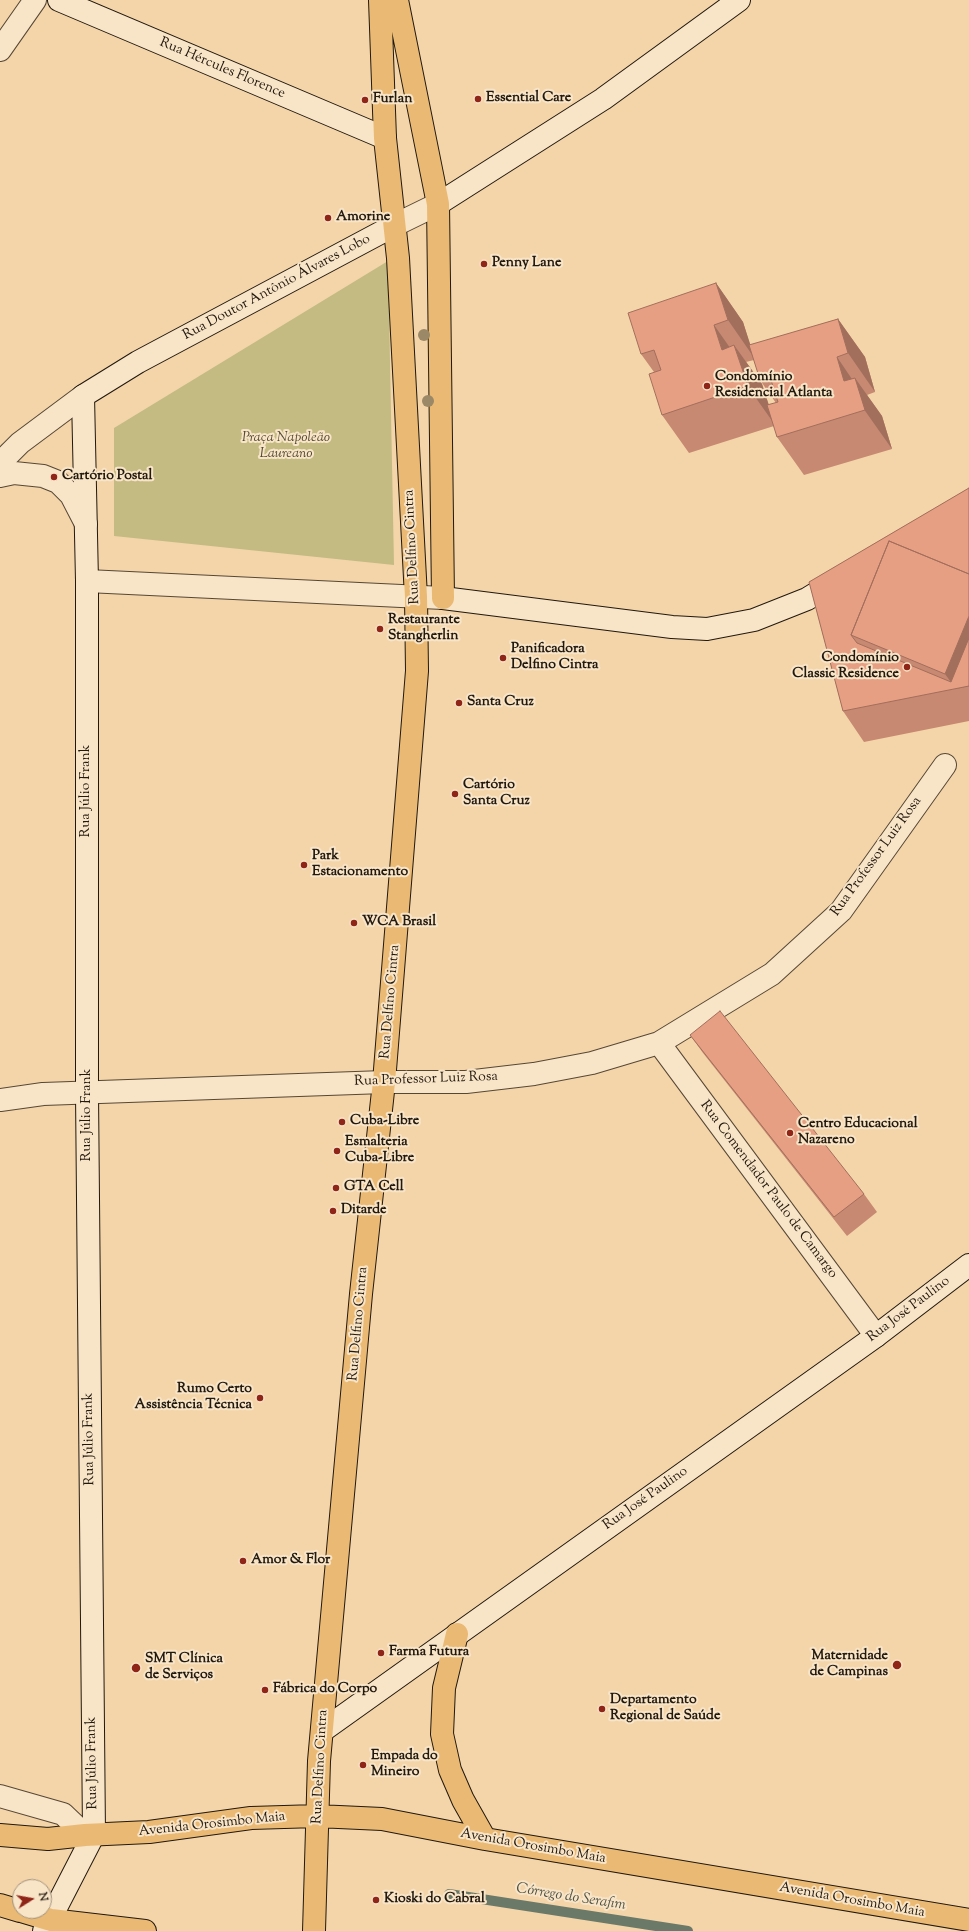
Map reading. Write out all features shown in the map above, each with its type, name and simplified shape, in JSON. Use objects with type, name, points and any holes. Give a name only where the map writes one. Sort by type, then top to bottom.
[{"type":"main road","name":"Rua Delfino Cintra","points":[[314,1931],[317,1816],[322,1732],[361,1294],[384,1082],[417,671],[416,597],[399,274],[385,138],[380,0]]},
{"type":"main road","points":[[397,0],[438,204],[443,598]]},
{"type":"main road","points":[[457,1634],[444,1688],[442,1734],[450,1770],[463,1800],[485,1839]]},
{"type":"main road","name":"Avenida Orosimbo Maia","points":[[0,1835],[48,1839],[90,1834],[149,1832],[251,1818],[317,1816],[382,1820],[485,1839],[969,1920]]},
{"type":"main road","points":[[0,1905],[12,1908]]},
{"type":"main road","points":[[36,1919],[47,1925],[145,1931]]},
{"type":"street","points":[[0,50],[35,0]]},
{"type":"street","name":"Rua Hércules Florence","points":[[59,0],[385,138]]},
{"type":"street","name":"Rua Doutor Antônio Álvares Lobo","points":[[0,463],[20,443],[83,396],[138,362],[394,225],[438,204],[603,99],[739,0]]},
{"type":"street","name":"Rua Júlio Frank","points":[[83,396],[87,581],[87,1093],[90,1834]]},
{"type":"street","points":[[0,476],[14,473],[43,476],[58,482],[71,495],[86,524]]},
{"type":"street","points":[[87,581],[443,598],[672,627],[707,629],[754,620],[807,599],[854,571]]},
{"type":"street","name":"Rua Professor Luiz Rosa","points":[[0,1100],[43,1094],[384,1082],[466,1082],[534,1074],[592,1063],[659,1043],[772,974],[841,911],[945,765]]},
{"type":"street","name":"Rua Comendador Paulo de Camargo","points":[[659,1043],[876,1336]]},
{"type":"street","name":"Rua José Paulino","points":[[322,1732],[457,1634],[876,1336],[969,1265]]},
{"type":"street","points":[[0,1796],[63,1814],[90,1834],[47,1925]]},
{"type":"green space","name":"Praça Napoleão Laureano","points":[[388,261],[394,565],[114,536],[114,428]]},
{"type":"building","points":[[716,283],[728,320],[714,325],[722,350],[734,345],[748,386],[662,415],[649,374],[661,370],[654,350],[641,354],[628,313]]},
{"type":"building","points":[[838,319],[848,353],[837,357],[844,381],[855,378],[865,410],[777,437],[767,405],[778,402],[770,377],[760,380],[749,345]]},
{"type":"building","points":[[969,488],[969,574],[889,541],[851,635],[857,643],[951,682],[969,638],[969,686],[843,711],[809,582]]},
{"type":"building","points":[[889,541],[969,574],[969,616],[945,674],[851,635]]},
{"type":"building","name":"Centro Educacional Nazareno","points":[[720,1011],[864,1194],[834,1217],[690,1035]]},
{"type":"waterway","name":"Córrego do Serafim","points":[[449,1894],[688,1931]]},
{"type":"place","name":"Essential Care","points":[[478,99]]},
{"type":"place","name":"Furlan","points":[[365,100]]},
{"type":"place","name":"Amorine","points":[[328,218]]},
{"type":"place","name":"Penny Lane","points":[[484,264]]},
{"type":"place","name":"Condomínio Residencial Atlanta","points":[[707,386]]},
{"type":"place","name":"Cartório Postal","points":[[54,477]]},
{"type":"place","name":"Restaurante Stangherlin","points":[[380,629]]},
{"type":"place","name":"Panificadora Delfino Cintra","points":[[503,658]]},
{"type":"place","name":"Condomínio Classic Residence","points":[[907,667]]},
{"type":"place","name":"Santa Cruz","points":[[459,703]]},
{"type":"place","name":"Cartório Santa Cruz","points":[[455,794]]},
{"type":"place","name":"Park Estacionamento","points":[[304,865]]},
{"type":"place","name":"WCA Brasil","points":[[354,923]]},
{"type":"place","name":"Cuba-Libre","points":[[342,1122]]},
{"type":"place","name":"Centro Educacional Nazareno","points":[[790,1133]]},
{"type":"place","name":"Esmalteria Cuba-Libre","points":[[337,1151]]},
{"type":"place","name":"GTA Cell","points":[[336,1188]]},
{"type":"place","name":"Ditarde","points":[[333,1211]]},
{"type":"place","name":"Rumo Certo Assistência Técnica","points":[[260,1398]]},
{"type":"place","name":"Amor & Flor","points":[[243,1561]]},
{"type":"place","name":"Farma Futura","points":[[381,1653]]},
{"type":"place","name":"Maternidade de Campinas","points":[[897,1665]]},
{"type":"place","name":"SMT Clínica de Serviços","points":[[136,1668]]},
{"type":"place","name":"Fábrica do Corpo","points":[[265,1690]]},
{"type":"place","name":"Departamento Regional de Saúde","points":[[602,1709]]},
{"type":"place","name":"Empada do Mineiro","points":[[363,1765]]},
{"type":"place","name":"Kioski do Cabral","points":[[376,1900]]}]
